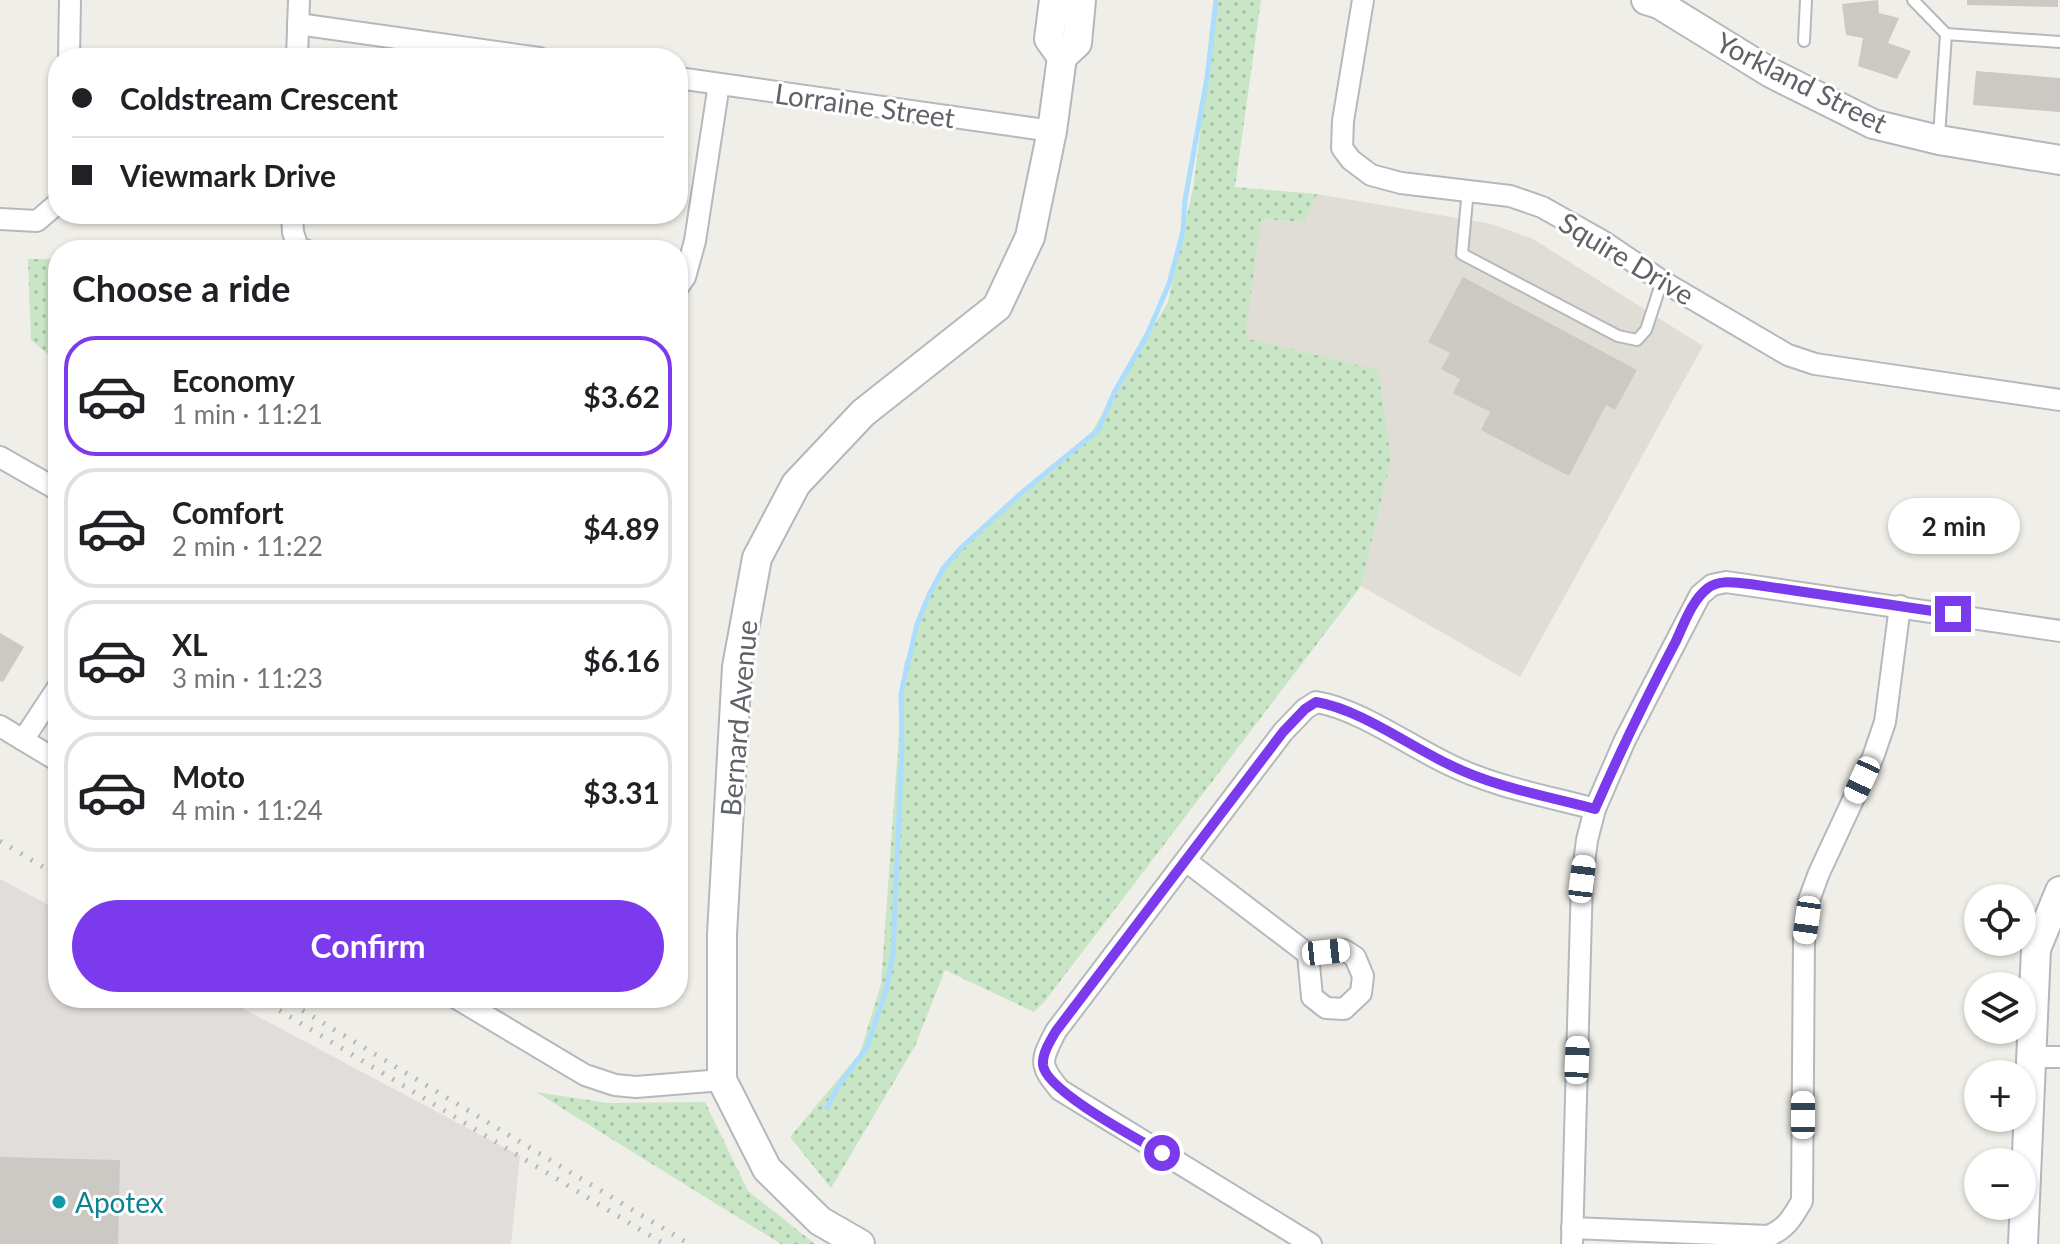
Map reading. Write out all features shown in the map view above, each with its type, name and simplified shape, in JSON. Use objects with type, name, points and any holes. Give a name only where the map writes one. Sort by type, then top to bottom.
[{"type":"street","points":[[69,48],[70,0]]},
{"type":"street","points":[[297,48],[299,0]]},
{"type":"street","name":"Bernard Avenue","points":[[1054,0],[1049,39],[1062,57]]},
{"type":"street","name":"Bernard Avenue","points":[[860,1244],[820,1221],[767,1169],[722,1080],[722,934],[737,667],[757,558],[796,484],[863,413],[997,307],[1030,237],[1052,131],[1062,57],[1077,43],[1081,0]]},
{"type":"street","name":"Squire Drive","points":[[1363,0],[1343,121],[1342,148],[1351,160],[1371,175],[1401,183],[1510,196],[1542,207],[1788,355],[1815,364],[2060,400]]},
{"type":"street","name":"Yorkland Street","points":[[1656,1],[1771,73],[1873,124],[1939,140],[2060,160]]},
{"type":"street","points":[[298,24],[468,48]]},
{"type":"street","name":"Lorraine Street","points":[[688,79],[1052,131]]},
{"type":"street","points":[[688,268],[719,84]]},
{"type":"street","points":[[0,219],[37,221],[48,212]]},
{"type":"street","points":[[0,457],[48,484]]},
{"type":"street","points":[[1900,606],[1885,722],[1873,757],[1809,900],[1804,939],[1802,1201],[1783,1230],[1768,1236],[1572,1236],[1582,879],[1587,840],[1595,809],[1625,740],[1700,595],[1712,585],[1726,582],[1750,584],[1900,606],[2060,631]]},
{"type":"street","points":[[23,740],[48,702]]},
{"type":"street","points":[[1311,1244],[1060,1090],[1044,1071],[1042,1062],[1056,1031],[1288,725],[1316,702],[1346,709],[1475,776],[1595,809]]},
{"type":"street","points":[[0,726],[48,755]]},
{"type":"street","points":[[1186,861],[1308,954]]},
{"type":"street","points":[[2023,1244],[2036,949],[2060,891]]},
{"type":"street","points":[[473,1008],[585,1075],[615,1085],[636,1087],[722,1080]]},
{"type":"street","points":[[2031,1057],[2060,1057]]},
{"type":"lane","points":[[1804,41],[1806,0]]},
{"type":"lane","points":[[1913,0],[1946,34],[2060,42]]},
{"type":"lane","points":[[1939,140],[1946,34]]},
{"type":"lane","points":[[1468,189],[1462,254],[1618,336],[1637,340],[1646,330],[1662,281]]},
{"type":"shaded area","points":[[1317,194],[1492,224],[1533,239],[1703,346],[1520,677],[1361,586],[1391,460],[1244,338],[1261,219],[1305,222]]},
{"type":"shaded area","points":[[0,879],[48,905],[48,1008],[242,1008],[520,1156],[511,1244],[0,1244]]},
{"type":"green space","points":[[1216,0],[1261,0],[1235,187],[1317,194],[1305,222],[1261,219],[1245,338],[1378,370],[1391,460],[1361,586],[1034,1012],[945,970],[915,1046],[831,1188],[790,1137],[860,1053],[881,984],[904,664],[941,567],[1086,442],[1168,302],[1194,183]]},
{"type":"green space","points":[[28,259],[48,259],[48,354],[31,340]]},
{"type":"green space","points":[[536,1092],[608,1103],[705,1102],[748,1191],[815,1244],[781,1244]]},
{"type":"building","points":[[1878,0],[1879,13],[1899,18],[1888,43],[1911,51],[1897,79],[1858,66],[1863,38],[1846,35],[1842,4]]},
{"type":"building","points":[[1967,0],[2058,0],[2058,7],[1967,5]]},
{"type":"building","points":[[1976,71],[2060,78],[2060,112],[1973,105]]},
{"type":"building","points":[[1463,277],[1637,370],[1615,410],[1606,405],[1569,476],[1481,430],[1490,412],[1453,393],[1460,379],[1441,369],[1450,353],[1428,342]]},
{"type":"building","points":[[0,633],[24,647],[3,682],[0,681]]},
{"type":"building","name":"Apotex","points":[[0,1157],[120,1160],[118,1244],[0,1244]]},
{"type":"waterway","points":[[827,1108],[837,1088],[867,1047],[886,990],[893,954],[902,748],[901,693],[917,624],[944,567],[963,546],[1098,430],[1115,391],[1147,335],[1169,284],[1183,231],[1185,200],[1207,78],[1216,0]]},
{"type":"railway","points":[[0,841],[48,870]]},
{"type":"railway","points":[[275,1008],[664,1244]]},
{"type":"railway","points":[[299,1008],[689,1244]]},
{"type":"place","name":"Apotex","points":[[59,1202]]},
{"type":"route","points":[[1162,1153],[1060,1090],[1044,1071],[1042,1062],[1056,1031],[1288,725],[1305,709],[1316,702],[1346,709],[1475,776],[1595,809],[1625,740],[1684,625],[1700,595],[1712,585],[1726,582],[1750,584],[1953,614]]}]
